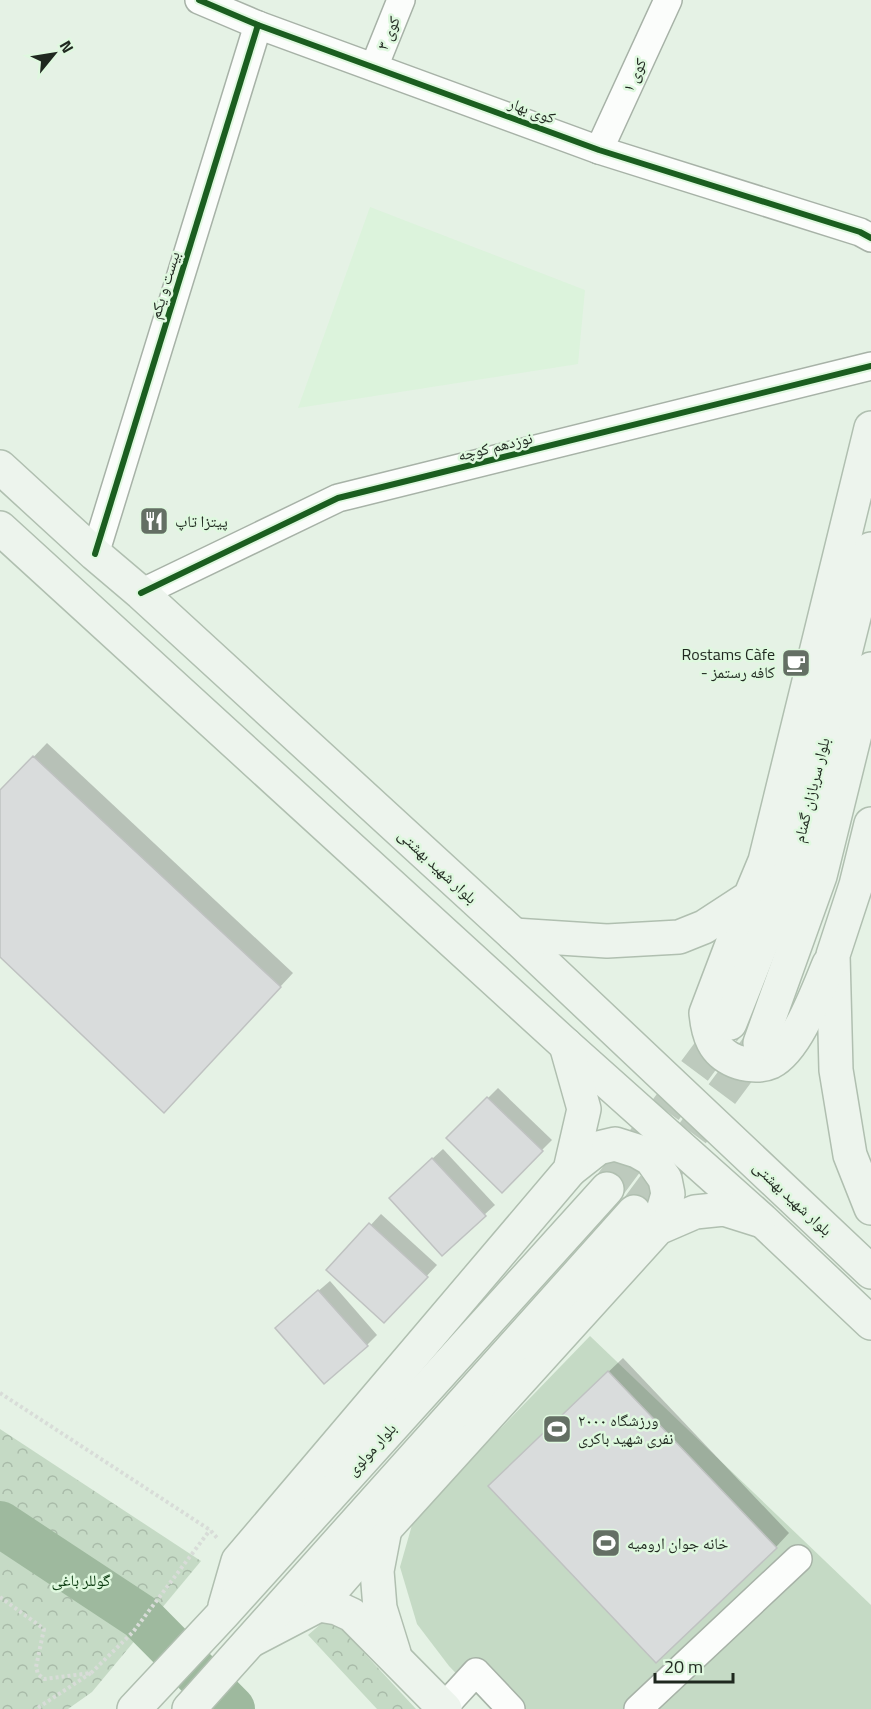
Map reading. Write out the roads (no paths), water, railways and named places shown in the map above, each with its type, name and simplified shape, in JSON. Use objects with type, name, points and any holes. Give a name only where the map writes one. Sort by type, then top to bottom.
[{"type":"main road","points":[[871,428],[765,861],[706,1012],[708,1032],[715,1047],[732,1060],[749,1065],[771,1062],[788,1046],[799,1031],[863,886],[871,824]]},
{"type":"main road","name":"بلوار شهید بهشتی","points":[[0,467],[95,554],[141,592],[514,935],[871,1272]]},
{"type":"main road","points":[[0,528],[566,1045],[762,1220],[871,1323]]},
{"type":"main road","name":"بلوار سربازان گمنام","points":[[730,1023],[791,869],[871,549]]},
{"type":"main road","name":"بلوار سربازان گمنام","points":[[760,1043],[820,876],[871,669]]},
{"type":"main road","points":[[514,935],[607,941],[679,937],[704,927],[750,897]]},
{"type":"main road","points":[[833,955],[836,1070],[850,1155],[871,1208]]},
{"type":"main road","points":[[566,1045],[584,1109],[570,1170]]},
{"type":"main road","points":[[223,1614],[238,1562],[570,1170],[659,1072]]},
{"type":"main road","points":[[252,1640],[319,1605],[668,1194],[665,1179],[651,1159],[637,1151],[615,1144],[598,1148],[570,1170]]},
{"type":"main road","name":"بلوار مولوی","points":[[138,1704],[223,1614],[607,1189]]},
{"type":"main road","points":[[189,1709],[646,1220],[724,1209],[762,1220]]},
{"type":"main road","points":[[385,1529],[377,1571],[380,1608],[395,1658]]},
{"type":"main road","points":[[319,1605],[337,1608],[352,1615],[444,1708]]},
{"type":"street","name":"کوی بهار","points":[[199,0],[258,25],[599,150],[868,232]]},
{"type":"street","name":"کوی ۳","points":[[374,67],[402,0]]},
{"type":"street","name":"کوی ۱","points":[[599,150],[668,0]]},
{"type":"street","name":"بیست و یکم","points":[[95,554],[258,25]]},
{"type":"street","name":"نوزدهم کوچه","points":[[141,592],[338,498],[871,366]]},
{"type":"street","points":[[638,1709],[798,1559]]},
{"type":"street","points":[[444,1708],[476,1672],[511,1709]]},
{"type":"waterway","points":[[0,1524],[141,1617],[232,1709]]},
{"type":"tunnel","points":[[607,1189],[730,1023]]},
{"type":"tunnel","points":[[634,1212],[760,1043]]},
{"type":"place","name":"پیتزا تاپ","points":[[154,521]]},
{"type":"place","name":"Rostams Càfe - کافه رستمز","points":[[796,663]]},
{"type":"place","name":"ورزشگاه ۲۰۰۰ نفری شهید باکری","points":[[557,1429]]},
{"type":"place","name":"خانه جوان ارومیه","points":[[606,1543]]},
{"type":"park label","name":"گوللر باغی","points":[[81,1580]]}]
